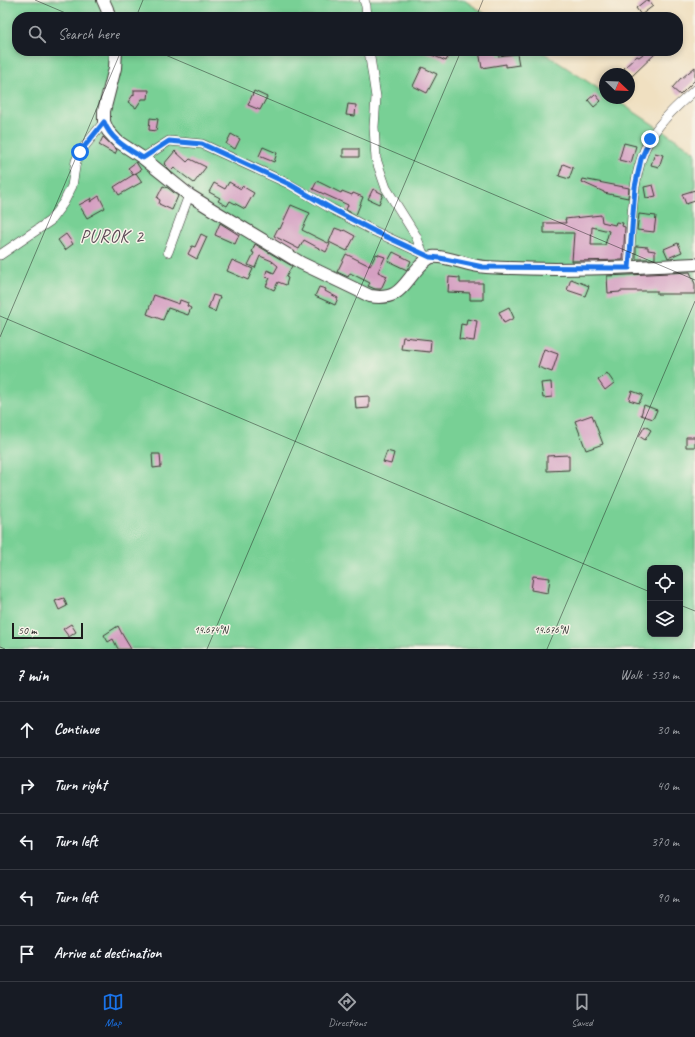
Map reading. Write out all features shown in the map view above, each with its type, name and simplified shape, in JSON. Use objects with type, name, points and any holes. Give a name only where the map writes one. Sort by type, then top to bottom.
[{"type":"street","points":[[103,0],[107,12]]},
{"type":"street","points":[[364,0],[367,12]]},
{"type":"street","points":[[116,56],[115,68],[104,111],[104,122],[108,131],[117,141],[143,158],[189,195],[302,262],[370,296],[380,298],[388,297],[398,292],[427,256]]},
{"type":"street","points":[[370,56],[376,97],[374,127],[376,160],[386,188],[427,256]]},
{"type":"street","points":[[629,268],[635,187],[641,159],[650,139],[666,118],[695,90]]},
{"type":"street","points":[[0,255],[50,221],[64,202],[72,186],[76,161],[80,152],[104,122]]},
{"type":"street","points":[[143,158],[169,141],[202,144],[289,184],[360,224],[427,256],[483,267],[629,268],[695,264]]},
{"type":"street","points":[[168,252],[189,195]]},
{"type":"green space","points":[[0,0],[464,0],[482,12],[12,12],[12,56],[549,56],[599,89],[599,104],[622,104],[695,152],[695,649],[0,649]]},
{"type":"building","points":[[646,0],[648,0],[653,6],[645,12],[639,12],[636,8]]},
{"type":"building","points":[[434,56],[448,56],[446,61]]},
{"type":"building","points":[[480,56],[517,56],[519,65],[506,67],[506,64],[482,68]]},
{"type":"building","points":[[637,56],[653,56],[635,73],[635,68],[624,68]]},
{"type":"building","points":[[422,67],[437,74],[427,93],[413,86]]},
{"type":"building","points":[[695,67],[695,80],[680,95],[672,88],[681,78]]},
{"type":"building","points":[[134,90],[149,90],[148,99],[142,99],[136,108],[128,102],[133,95],[134,96]]},
{"type":"building","points":[[254,91],[267,97],[260,110],[248,105]]},
{"type":"building","points":[[595,94],[599,99],[599,103],[594,107],[588,100]]},
{"type":"building","points":[[348,104],[356,105],[355,116],[346,115]]},
{"type":"building","points":[[150,118],[158,119],[156,131],[149,130]]},
{"type":"building","points":[[231,134],[240,139],[235,149],[226,144]]},
{"type":"building","points":[[103,137],[117,150],[115,154],[99,145]]},
{"type":"building","points":[[624,143],[636,146],[631,163],[619,160]]},
{"type":"building","points":[[263,147],[277,153],[274,162],[259,156]]},
{"type":"building","points":[[343,149],[359,149],[359,157],[343,157]]},
{"type":"building","points":[[175,151],[187,162],[190,159],[206,167],[194,183],[174,168],[171,171],[164,164]]},
{"type":"building","points":[[655,153],[663,155],[659,167],[651,165]]},
{"type":"building","points":[[136,162],[141,170],[133,175],[128,168]]},
{"type":"building","points":[[563,164],[573,168],[569,179],[559,176]]},
{"type":"building","points":[[136,173],[142,182],[119,195],[114,187]]},
{"type":"building","points":[[583,179],[629,188],[628,198],[604,193],[582,182]]},
{"type":"building","points":[[317,181],[341,193],[342,191],[352,195],[353,193],[363,197],[356,215],[346,210],[348,205],[313,189]]},
{"type":"building","points":[[229,182],[241,189],[242,186],[254,193],[245,209],[230,201],[227,206],[218,201],[220,198],[209,192],[214,183],[225,189]]},
{"type":"building","points":[[653,185],[656,196],[646,198],[644,187]]},
{"type":"building","points":[[163,186],[178,196],[172,210],[159,204],[160,200],[157,198]]},
{"type":"building","points":[[373,189],[383,194],[379,204],[368,199]]},
{"type":"building","points":[[695,190],[695,201],[686,204],[682,194]]},
{"type":"building","points":[[99,196],[105,208],[87,218],[79,205],[92,198],[90,202]]},
{"type":"building","points":[[291,205],[310,213],[302,230],[330,244],[326,252],[304,240],[299,249],[274,236],[278,228],[280,229]]},
{"type":"building","points":[[639,214],[656,216],[654,232],[637,230]]},
{"type":"building","points":[[601,215],[602,222],[615,225],[616,222],[623,223],[622,226],[625,227],[623,260],[572,261],[574,233],[544,233],[544,223],[566,223],[565,219]],"holes":[[[592,227],[609,231],[605,245],[591,245]]]},
{"type":"building","points":[[220,223],[239,235],[235,244],[215,235]]},
{"type":"building","points":[[335,228],[344,230],[355,236],[347,251],[329,242]]},
{"type":"building","points":[[66,234],[73,244],[65,250],[58,240]]},
{"type":"building","points":[[201,234],[207,237],[197,259],[188,254],[192,246],[195,247]]},
{"type":"building","points":[[678,243],[682,252],[668,258],[664,249]]},
{"type":"building","points":[[255,244],[292,266],[286,277],[288,278],[286,285],[278,282],[274,290],[266,286],[270,278],[265,277],[267,270],[274,273],[278,266],[272,261],[260,256],[255,268],[248,265],[254,253],[252,252]]},
{"type":"building","points":[[636,246],[648,247],[648,250],[655,251],[655,259],[636,259]]},
{"type":"building","points":[[393,252],[411,261],[407,270],[388,261]]},
{"type":"building","points":[[346,254],[370,266],[376,254],[385,257],[378,272],[387,276],[381,289],[375,289],[368,286],[370,283],[350,273],[348,277],[337,272]]},
{"type":"building","points":[[232,260],[253,269],[248,280],[227,271]]},
{"type":"building","points":[[690,272],[695,284],[695,294],[657,294],[657,291],[620,291],[608,293],[607,276]]},
{"type":"building","points":[[449,277],[460,278],[460,283],[483,283],[483,300],[470,300],[470,293],[448,292]]},
{"type":"building","points":[[571,279],[589,286],[585,296],[567,290]]},
{"type":"building","points":[[319,287],[326,289],[325,291],[338,298],[335,305],[315,296]]},
{"type":"building","points":[[154,295],[179,304],[180,300],[188,303],[187,306],[191,308],[188,315],[168,308],[163,320],[147,314]]},
{"type":"building","points":[[213,295],[220,297],[215,312],[208,309]]},
{"type":"building","points":[[509,307],[514,318],[504,323],[499,312]]},
{"type":"building","points":[[467,319],[477,321],[474,341],[459,339],[461,324],[466,325]]},
{"type":"building","points":[[403,337],[431,340],[430,352],[401,349]]},
{"type":"building","points":[[544,349],[558,354],[552,372],[538,367]]},
{"type":"building","points":[[607,373],[614,383],[605,390],[598,380]]},
{"type":"building","points":[[551,382],[552,397],[543,398],[541,383]]},
{"type":"building","points":[[632,391],[643,395],[639,403],[629,400]]},
{"type":"building","points":[[369,396],[369,408],[356,409],[355,397]]},
{"type":"building","points":[[644,405],[657,410],[653,419],[641,415]]},
{"type":"building","points":[[592,415],[603,444],[586,450],[575,421]]},
{"type":"building","points":[[645,426],[651,430],[645,440],[639,436]]},
{"type":"building","points":[[686,437],[695,437],[695,447],[686,447]]},
{"type":"building","points":[[387,451],[394,453],[391,464],[383,462]]},
{"type":"building","points":[[152,454],[160,454],[161,467],[153,468]]},
{"type":"building","points":[[569,455],[569,470],[547,471],[547,456]]},
{"type":"building","points":[[533,576],[550,578],[548,593],[531,590]]},
{"type":"building","points":[[64,598],[67,606],[59,610],[55,601]]},
{"type":"building","points":[[71,624],[76,632],[69,637],[63,629]]},
{"type":"building","points":[[118,626],[131,649],[118,649],[113,639],[108,642],[104,635]]},
{"type":"district","name":"PUROK 2","points":[[112,236]]},
{"type":"route","points":[[80,152],[104,122],[108,131],[117,141],[143,158],[169,141],[202,144],[289,184],[374,231],[430,257],[483,267],[629,268],[635,187],[641,159],[650,139]]}]
